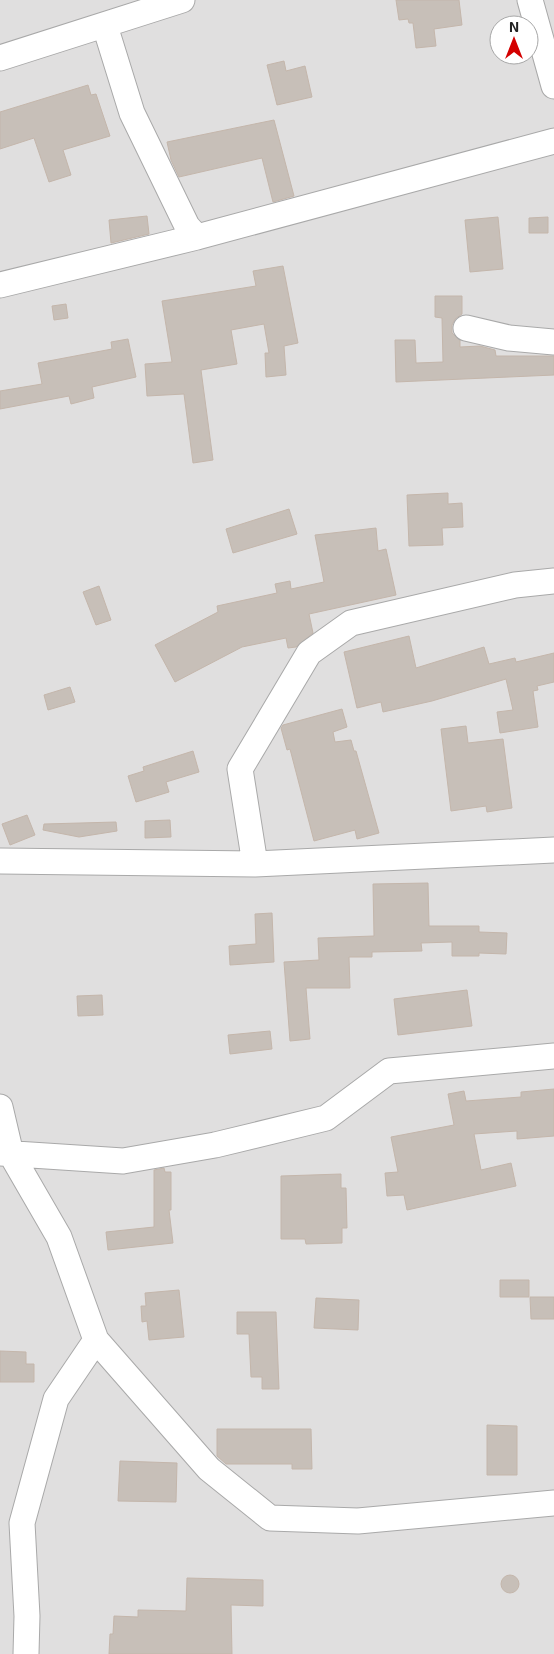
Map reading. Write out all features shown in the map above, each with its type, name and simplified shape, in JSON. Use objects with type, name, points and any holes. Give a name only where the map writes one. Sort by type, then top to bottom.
[{"type":"street","points":[[0,58],[182,0]]},
{"type":"street","points":[[530,0],[554,86]]},
{"type":"street","points":[[105,26],[132,113],[187,226],[197,237]]},
{"type":"street","points":[[0,285],[197,237],[554,141]]},
{"type":"street","points":[[466,328],[509,338],[554,342]]},
{"type":"street","points":[[255,864],[240,769],[310,653],[351,623],[515,584],[554,581]]},
{"type":"street","points":[[0,861],[255,864],[554,850]]},
{"type":"street","points":[[6,1154],[123,1160],[215,1145],[326,1118],[389,1071],[554,1056]]},
{"type":"street","points":[[0,1106],[6,1154],[59,1237],[96,1340],[209,1469],[270,1518],[358,1521],[554,1503]]},
{"type":"street","points":[[26,1654],[27,1616],[22,1523],[56,1399],[96,1340]]},
{"type":"shaded area","points":[[0,0],[554,0],[554,1654],[0,1654]]},
{"type":"building","points":[[396,0],[459,0],[462,25],[434,29],[436,46],[416,48],[413,23],[409,23],[408,19],[399,20]]},
{"type":"building","points":[[284,61],[286,71],[305,66],[312,97],[277,105],[267,65]]},
{"type":"building","points":[[88,85],[91,95],[96,94],[110,136],[63,150],[71,175],[49,182],[34,138],[0,149],[0,112]]},
{"type":"building","points":[[274,120],[294,196],[273,202],[262,158],[179,177],[171,160],[167,142]]},
{"type":"building","points":[[147,216],[149,234],[111,243],[109,220]]},
{"type":"building","points":[[498,217],[503,269],[470,272],[465,220]]},
{"type":"building","points":[[548,217],[548,233],[529,233],[529,218]]},
{"type":"building","points":[[283,266],[298,343],[284,346],[286,375],[266,377],[265,353],[269,353],[264,324],[231,330],[237,364],[201,370],[213,460],[193,463],[184,394],[147,396],[145,364],[172,362],[162,301],[256,286],[253,271]]},
{"type":"building","points":[[435,296],[462,296],[462,314],[455,319],[452,325],[452,333],[460,340],[460,347],[480,346],[495,350],[496,356],[554,356],[554,375],[396,382],[395,340],[415,340],[416,363],[443,362],[442,318],[435,317]]},
{"type":"building","points":[[66,304],[68,318],[54,320],[52,306]]},
{"type":"building","points":[[128,339],[136,377],[92,387],[94,398],[71,404],[69,396],[0,409],[0,391],[42,384],[38,363],[112,349],[111,342]]},
{"type":"building","points":[[448,493],[448,504],[462,503],[463,527],[442,528],[443,545],[409,546],[407,495]]},
{"type":"building","points":[[289,509],[297,534],[233,553],[226,529]]},
{"type":"building","points":[[376,528],[378,551],[386,549],[396,595],[309,614],[313,633],[296,647],[288,648],[286,638],[242,647],[175,682],[155,645],[218,612],[217,606],[277,593],[275,584],[290,581],[291,589],[324,582],[315,535]]},
{"type":"building","points":[[99,586],[111,620],[96,625],[83,592]]},
{"type":"building","points":[[409,636],[416,668],[484,647],[489,664],[515,658],[516,662],[554,653],[554,682],[537,686],[538,690],[533,691],[538,727],[500,733],[497,712],[513,710],[506,679],[432,701],[383,712],[381,702],[357,708],[344,652]]},
{"type":"building","points":[[70,687],[75,702],[48,710],[44,695]]},
{"type":"building","points":[[342,709],[347,727],[333,732],[335,742],[351,740],[354,751],[356,751],[379,833],[357,839],[355,830],[314,841],[290,749],[287,750],[281,728],[283,725]]},
{"type":"building","points":[[466,726],[468,743],[503,739],[512,808],[487,812],[486,806],[451,811],[441,729]]},
{"type":"building","points":[[193,751],[199,772],[166,782],[169,792],[136,802],[128,776],[144,771],[143,767]]},
{"type":"building","points":[[27,815],[35,835],[10,845],[2,824]]},
{"type":"building","points":[[170,820],[171,837],[145,838],[145,821]]},
{"type":"building","points":[[116,822],[117,831],[79,837],[43,830],[44,824]]},
{"type":"building","points":[[428,883],[429,926],[479,926],[479,932],[507,933],[506,954],[479,953],[479,956],[452,956],[452,942],[421,943],[422,951],[372,952],[372,957],[349,957],[350,988],[306,988],[310,1039],[290,1041],[284,962],[319,960],[318,938],[374,936],[373,884]]},
{"type":"building","points":[[272,913],[274,962],[230,965],[229,946],[256,944],[255,914]]},
{"type":"building","points":[[467,990],[472,1026],[398,1035],[394,999]]},
{"type":"building","points":[[102,995],[103,1015],[78,1016],[77,996]]},
{"type":"building","points":[[270,1031],[272,1049],[230,1054],[228,1035]]},
{"type":"building","points":[[554,1089],[554,1136],[517,1139],[517,1131],[474,1134],[481,1170],[511,1163],[516,1186],[407,1210],[404,1195],[387,1196],[385,1173],[398,1172],[391,1137],[454,1125],[448,1094],[464,1091],[466,1101],[521,1097],[521,1092]]},
{"type":"building","points":[[164,1168],[165,1172],[171,1172],[171,1210],[169,1210],[173,1243],[108,1250],[106,1232],[154,1227],[154,1170]]},
{"type":"building","points":[[341,1174],[341,1188],[346,1188],[347,1228],[342,1228],[342,1243],[306,1244],[305,1239],[281,1239],[281,1176]]},
{"type":"building","points":[[500,1280],[529,1280],[529,1297],[500,1297]]},
{"type":"building","points":[[179,1290],[184,1337],[149,1340],[147,1321],[142,1322],[141,1306],[146,1306],[145,1293]]},
{"type":"building","points":[[530,1297],[554,1297],[554,1319],[531,1319]]},
{"type":"building","points":[[316,1298],[359,1300],[358,1330],[314,1328]]},
{"type":"building","points":[[237,1312],[276,1312],[279,1389],[262,1389],[262,1377],[251,1377],[249,1334],[237,1334]]},
{"type":"building","points":[[0,1351],[26,1352],[26,1364],[34,1364],[34,1382],[0,1382]]},
{"type":"building","points":[[487,1425],[517,1426],[517,1475],[487,1475]]},
{"type":"building","points":[[217,1429],[311,1429],[312,1469],[292,1469],[292,1464],[226,1464],[217,1456]]},
{"type":"building","points":[[120,1461],[177,1463],[176,1502],[118,1501]]},
{"type":"building","points":[[510,1575],[516,1578],[519,1584],[516,1590],[510,1593],[504,1590],[501,1584],[504,1578]]},
{"type":"building","points":[[187,1578],[263,1580],[263,1606],[231,1605],[232,1654],[109,1654],[110,1634],[113,1634],[114,1616],[138,1617],[138,1610],[186,1611]]}]
